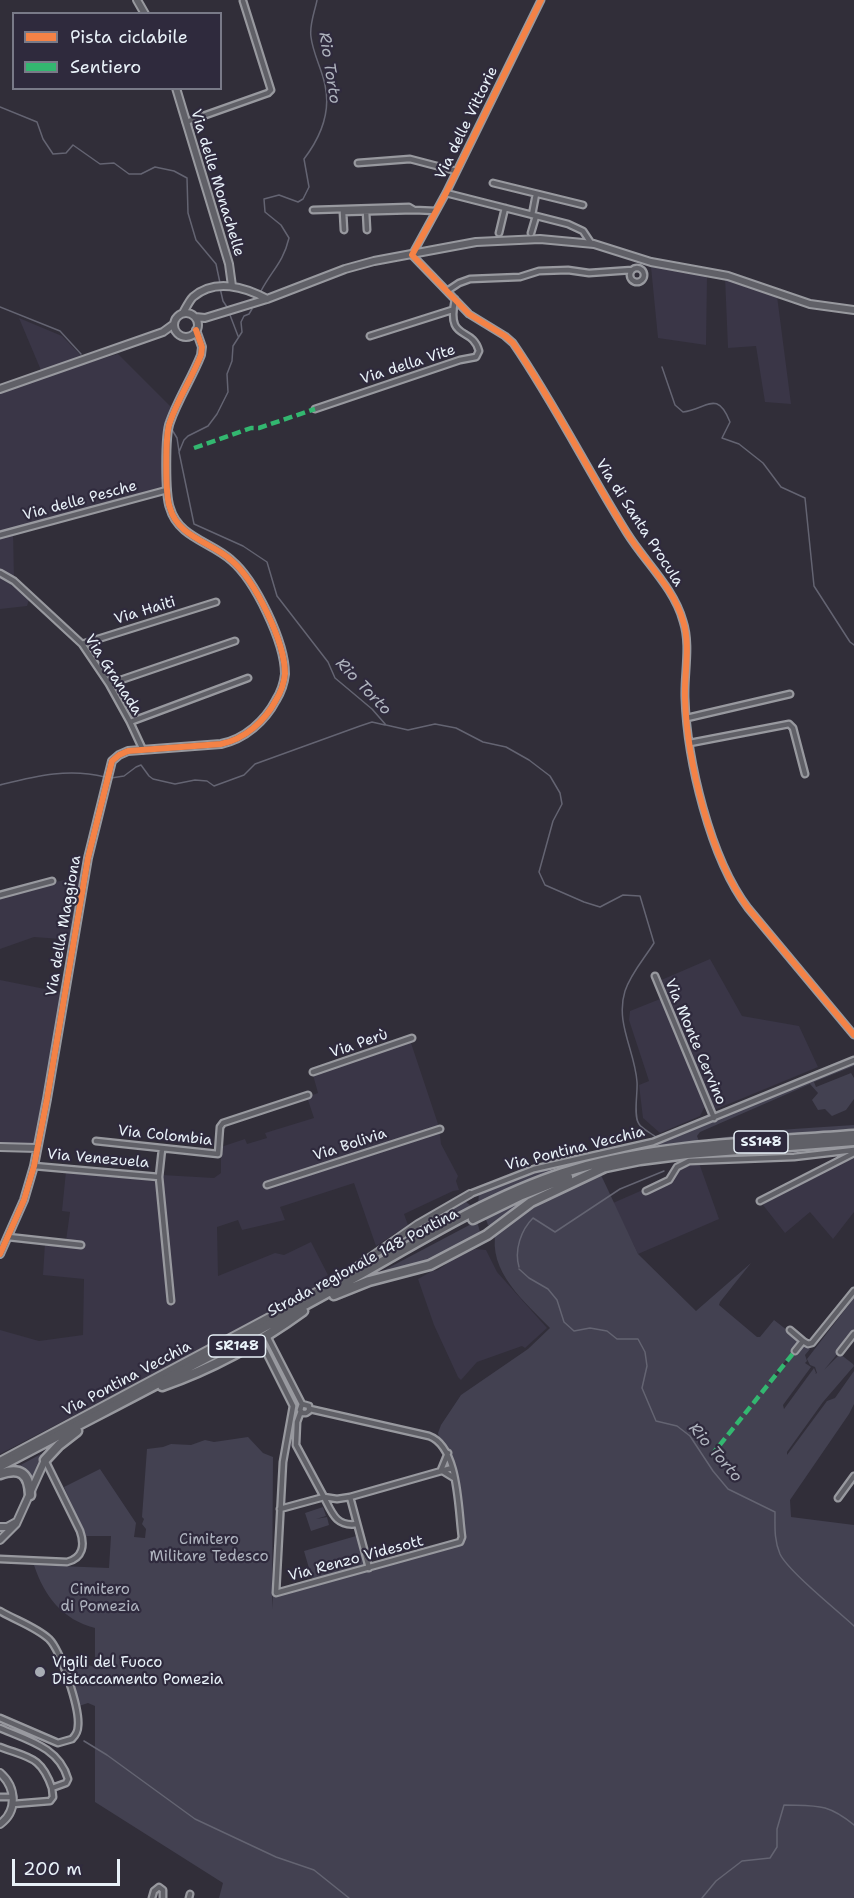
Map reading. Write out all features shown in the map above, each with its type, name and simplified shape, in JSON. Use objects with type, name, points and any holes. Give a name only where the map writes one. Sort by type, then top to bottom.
[{"type":"highway","name":"SS148","points":[[548,1181],[599,1162],[854,1135]]},
{"type":"highway","name":"SS148","points":[[668,1154],[854,1141]]},
{"type":"highway","name":"SS148","points":[[548,1181],[657,1155]]},
{"type":"highway","points":[[333,1295],[369,1281],[414,1271],[434,1263],[487,1235],[528,1203],[607,1166]]},
{"type":"highway","name":"Strada regionale 148 Pontina","points":[[0,1466],[472,1216],[548,1181]]},
{"type":"highway","name":"Strada regionale 148 Pontina","points":[[0,1473],[333,1295],[472,1216]]},
{"type":"highway","points":[[162,1386],[236,1355],[263,1340],[303,1311]]},
{"type":"highway","points":[[45,1460],[77,1431]]},
{"type":"highway","points":[[0,1461],[33,1448]]},
{"type":"highway","points":[[0,1473],[14,1471],[23,1474],[29,1482],[30,1495]]},
{"type":"street","name":"Via delle Vittorie","points":[[412,255],[446,193],[541,0]]},
{"type":"street","points":[[186,122],[271,91],[272,87],[243,1]]},
{"type":"street","name":"Via delle Monachelle","points":[[177,90],[229,264],[232,286]]},
{"type":"street","points":[[358,164],[410,159],[456,171]]},
{"type":"street","points":[[493,183],[583,205]]},
{"type":"street","points":[[446,193],[577,227],[585,233],[591,243]]},
{"type":"street","points":[[531,233],[536,194]]},
{"type":"street","points":[[313,210],[409,207],[414,210]]},
{"type":"street","points":[[499,233],[505,208]]},
{"type":"street","points":[[344,230],[343,212],[414,210],[436,212]]},
{"type":"street","points":[[366,212],[367,230]]},
{"type":"street","points":[[183,314],[205,318],[378,260],[492,241],[540,239],[591,243],[651,262],[728,276],[810,304],[854,310]]},
{"type":"street","name":"Via di Santa Procula","points":[[412,255],[471,316],[512,342],[626,532],[677,605],[684,621],[686,638],[685,690],[690,743],[705,811],[722,860],[735,890],[771,938],[854,1035]]},
{"type":"street","points":[[447,291],[470,279],[518,277],[539,271],[568,270],[589,273],[632,270]]},
{"type":"street","points":[[0,389],[163,332],[183,314],[196,295],[214,288],[232,286],[267,299]]},
{"type":"street","points":[[370,336],[453,310],[455,299]]},
{"type":"street","points":[[189,304],[200,342]]},
{"type":"street","name":"Via della Vite","points":[[315,409],[460,360],[476,357],[479,351],[477,344],[457,329],[453,319],[453,310]]},
{"type":"street","points":[[187,336],[205,318]]},
{"type":"street","points":[[174,324],[178,333]]},
{"type":"street","points":[[163,332],[178,333],[200,342]]},
{"type":"street","name":"Via della Maggiona","points":[[0,1254],[25,1197],[34,1166],[88,854],[114,759],[118,754],[143,750],[221,744],[235,740],[267,714],[280,693],[284,679],[282,656],[258,594],[233,562],[219,550],[193,537],[179,526],[170,511],[167,490],[169,424],[200,357],[202,349],[200,342]]},
{"type":"street","name":"Via delle Pesche","points":[[0,535],[167,490]]},
{"type":"street","name":"Via Granada","points":[[0,573],[14,581],[82,644],[109,684],[143,750]]},
{"type":"street","name":"Via Haiti","points":[[82,644],[216,602]]},
{"type":"street","points":[[109,684],[235,641]]},
{"type":"street","points":[[130,722],[248,678]]},
{"type":"street","points":[[687,718],[790,694]]},
{"type":"street","points":[[690,743],[789,724],[793,728],[805,774]]},
{"type":"street","points":[[0,895],[52,881]]},
{"type":"street","name":"Via Monte Cervino","points":[[655,976],[714,1118]]},
{"type":"street","name":"Via Perù","points":[[313,1072],[412,1038]]},
{"type":"street","name":"Via Pontina Vecchia","points":[[0,1461],[330,1285],[418,1224],[470,1194],[534,1169],[653,1142],[854,1059]]},
{"type":"street","name":"Via Colombia","points":[[96,1141],[218,1154],[220,1127],[224,1123],[308,1095]]},
{"type":"street","name":"Via Bolivia","points":[[267,1185],[440,1129]]},
{"type":"street","points":[[0,1147],[38,1148]]},
{"type":"street","name":"Via Venezuela","points":[[162,1149],[159,1177],[171,1301]]},
{"type":"street","points":[[645,1191],[670,1179],[677,1167],[690,1161],[854,1151]]},
{"type":"street","points":[[760,1201],[854,1151]]},
{"type":"street","name":"Via Venezuela","points":[[34,1166],[159,1177]]},
{"type":"street","points":[[8,1237],[81,1245]]},
{"type":"street","points":[[790,1330],[803,1341],[811,1344],[854,1291]]},
{"type":"street","points":[[840,1352],[854,1334]]},
{"type":"street","points":[[263,1340],[274,1350]]},
{"type":"street","points":[[263,1340],[274,1350],[302,1404],[297,1422],[296,1446],[338,1521],[347,1525],[357,1524]]},
{"type":"street","name":"Via Renzo Videsott","points":[[263,1340],[293,1406],[283,1457],[276,1593],[460,1542],[462,1537],[454,1478],[448,1453]]},
{"type":"street","points":[[795,1351],[803,1341]]},
{"type":"street","points":[[302,1404],[307,1404],[310,1409],[431,1436],[439,1441],[448,1453],[441,1470]]},
{"type":"street","points":[[301,1412],[306,1413],[310,1409]]},
{"type":"street","points":[[0,1540],[12,1530],[20,1517],[45,1460]]},
{"type":"street","points":[[0,1559],[69,1562],[82,1551],[80,1531],[45,1460]]},
{"type":"street","points":[[280,1509],[324,1497],[337,1499],[350,1497],[452,1468]]},
{"type":"street","points":[[441,1470],[454,1478]]},
{"type":"street","points":[[838,1498],[854,1476]]},
{"type":"street","points":[[350,1497],[369,1568]]},
{"type":"street","points":[[0,1527],[12,1525],[20,1517]]},
{"type":"street","points":[[0,1611],[44,1636],[54,1645],[65,1671],[77,1712],[78,1728],[72,1739],[58,1743],[0,1718]]},
{"type":"street","points":[[0,1728],[47,1749],[57,1757],[64,1766],[68,1780],[52,1788]]},
{"type":"street","points":[[0,1747],[41,1765],[46,1772],[53,1797],[50,1801],[13,1801],[0,1797]]},
{"type":"street","points":[[0,1776],[9,1785],[13,1801],[8,1816],[0,1824]]},
{"type":"street","points":[[152,1898],[155,1889],[159,1887],[164,1891],[163,1898]]},
{"type":"shaded area","points":[[651,267],[707,276],[706,345],[658,338]]},
{"type":"shaded area","points":[[725,277],[777,296],[791,404],[765,402],[756,346],[728,348]]},
{"type":"shaded area","points":[[19,318],[62,336],[88,363],[118,354],[173,409],[164,489],[13,529],[14,581],[30,596],[27,606],[0,609],[0,391],[43,375]]},
{"type":"shaded area","points":[[85,875],[74,940],[34,937],[0,949],[0,895]]},
{"type":"shaded area","points":[[710,959],[742,1016],[799,1026],[818,1067],[714,1110],[659,981]]},
{"type":"shaded area","points":[[0,980],[65,993],[37,1148],[0,1147]]},
{"type":"shaded area","points":[[660,999],[708,1109],[704,1108],[700,1116],[660,1133],[643,1118],[639,1085],[649,1081],[629,1020],[630,1011]]},
{"type":"shaded area","points":[[410,1040],[439,1127],[441,1144],[458,1176],[456,1181],[459,1190],[404,1214],[408,1225],[376,1246],[354,1183],[280,1207],[285,1220],[242,1230],[238,1220],[217,1227],[218,1276],[275,1253],[284,1255],[311,1242],[328,1275],[322,1279],[325,1285],[0,1454],[0,1330],[39,1341],[83,1335],[84,1279],[43,1275],[45,1243],[84,1248],[84,1243],[66,1241],[70,1212],[62,1211],[66,1171],[156,1181],[168,1303],[174,1302],[162,1175],[214,1178],[221,1173],[221,1147],[245,1139],[247,1144],[267,1138],[265,1133],[314,1118],[307,1097],[318,1093],[313,1075]]},
{"type":"shaded area","points":[[854,1155],[854,1212],[833,1239],[810,1212],[785,1233],[763,1205],[770,1198]]},
{"type":"shaded area","points":[[699,1163],[719,1219],[638,1254],[613,1203],[645,1189],[647,1192],[667,1184],[670,1185],[681,1167]]},
{"type":"shaded area","points":[[475,1249],[486,1250],[497,1272],[547,1328],[525,1348],[522,1346],[477,1362],[461,1380],[434,1325],[418,1279]]},
{"type":"green space","points":[[854,1063],[854,1066],[814,1082],[816,1087],[851,1073],[854,1078],[854,1099],[846,1110],[832,1116],[825,1109],[818,1110],[812,1100],[818,1093],[810,1084],[700,1132],[697,1136],[699,1141],[703,1142],[759,1132],[854,1125],[854,1132],[596,1162],[479,1207],[479,1194],[513,1179],[551,1167],[651,1145]]},
{"type":"green space","points":[[601,1175],[638,1254],[696,1311],[751,1263],[719,1305],[757,1337],[760,1337],[774,1320],[801,1341],[769,1382],[770,1384],[803,1344],[810,1349],[805,1355],[807,1361],[805,1363],[811,1367],[783,1405],[784,1409],[814,1368],[815,1374],[817,1373],[815,1367],[810,1365],[807,1359],[854,1298],[854,1331],[850,1336],[845,1337],[849,1340],[824,1370],[840,1354],[854,1366],[823,1402],[787,1455],[827,1401],[835,1398],[854,1371],[854,1404],[790,1500],[791,1517],[854,1525],[854,1898],[219,1898],[223,1883],[95,1802],[95,1706],[88,1703],[79,1706],[67,1671],[74,1663],[95,1667],[95,1628],[73,1619],[56,1605],[43,1587],[34,1565],[109,1568],[111,1536],[86,1536],[64,1487],[100,1469],[136,1523],[134,1537],[145,1538],[146,1529],[142,1524],[144,1519],[142,1517],[147,1449],[171,1444],[191,1445],[205,1440],[214,1442],[248,1437],[263,1453],[273,1457],[272,1609],[273,1595],[464,1543],[455,1471],[450,1455],[439,1438],[441,1425],[461,1395],[528,1349],[550,1328],[510,1285],[497,1259],[496,1231],[535,1202]]},
{"type":"green space","points":[[568,1180],[496,1226],[488,1225],[485,1217],[517,1200]]},
{"type":"green space","points":[[465,1201],[473,1211],[338,1283],[418,1226]]},
{"type":"green space","points":[[477,1221],[480,1232],[477,1237],[434,1260],[373,1276]]},
{"type":"green space","points":[[41,1454],[43,1457],[34,1479],[31,1480],[23,1470],[17,1467]]},
{"type":"green space","points":[[323,1507],[326,1516],[316,1519],[327,1517],[329,1525],[311,1531],[305,1513]]},
{"type":"green space","points":[[356,1536],[365,1567],[313,1582],[304,1551]]},
{"type":"waterway","name":"Rio Torto","points":[[261,291],[287,247],[289,238],[281,225],[265,212],[264,199],[279,195],[298,202],[303,199],[309,187],[304,159],[315,142],[325,115],[325,85],[312,43],[311,32],[317,0]]},
{"type":"waterway","points":[[0,107],[37,122],[43,139],[53,154],[66,153],[73,145],[100,164],[114,163],[129,174],[141,174],[155,167],[174,171],[187,178],[188,213],[196,240],[216,264],[220,283]]},
{"type":"waterway","points":[[220,288],[227,307]]},
{"type":"waterway","points":[[0,307],[60,331],[81,354]]},
{"type":"waterway","name":"Rio Torto","points":[[252,309],[241,322],[242,332],[233,346],[232,361],[227,374],[228,392],[217,414],[208,426],[188,436],[179,452],[194,524],[243,546],[267,562],[277,596],[328,662],[335,678],[372,709],[386,725],[408,730],[435,724],[456,728],[483,742],[506,747],[529,760],[550,776],[560,793],[562,804],[553,821],[539,872],[545,885],[600,907],[623,895],[640,896],[654,943],[628,984],[622,1014],[636,1071],[637,1120],[642,1128],[657,1138]]},
{"type":"waterway","points":[[230,315],[238,336]]},
{"type":"waterway","points":[[662,367],[675,405],[683,412],[711,404],[721,406],[730,422],[722,438],[739,444],[763,463],[781,487],[805,498],[814,586],[854,645]]},
{"type":"waterway","points":[[171,428],[177,438],[179,451]]},
{"type":"waterway","points":[[111,778],[124,776],[141,765],[153,779],[175,784],[195,780],[207,781],[214,786],[244,775],[255,764],[360,726],[372,722],[385,725]]},
{"type":"waterway","points":[[0,785],[65,773],[105,777]]},
{"type":"waterway","name":"Rio Torto","points":[[519,1267],[517,1254],[520,1241],[525,1228],[533,1218],[555,1232],[620,1189],[664,1171]]},
{"type":"waterway","name":"Rio Torto","points":[[519,1269],[548,1289],[557,1300],[564,1322],[574,1331],[590,1328],[607,1331],[617,1339],[638,1339],[645,1352],[647,1366],[642,1388],[656,1421],[677,1426],[690,1436],[728,1489],[775,1512],[775,1533],[780,1554],[803,1580],[854,1626]]},
{"type":"waterway","points":[[84,1741],[195,1819],[276,1857],[314,1870],[349,1898]]},
{"type":"waterway","points":[[702,1898],[716,1881],[742,1861],[770,1858],[777,1847],[777,1829],[784,1805],[805,1805],[829,1809],[854,1825]]},
{"type":"marked path","points":[[194,448],[315,409]]},
{"type":"marked path","points":[[711,1456],[795,1351]]},
{"type":"cycle path","points":[[541,0],[446,193],[412,255],[469,314],[513,343],[627,533],[673,597],[683,621],[687,640],[685,698],[690,750],[703,807],[722,863],[748,908],[854,1035]]},
{"type":"cycle path","points":[[0,1254],[24,1200],[34,1166],[88,858],[112,761],[128,751],[230,742],[260,722],[278,697],[284,681],[284,661],[280,646],[267,612],[250,582],[231,560],[180,526],[174,518],[168,501],[166,478],[168,429],[201,355],[202,347],[196,330]]},
{"type":"place","name":"Vigili del Fuoco Distaccamento Pomezia","points":[[40,1672]]},
{"type":"park label","name":"Cimitero Militare Tedesco","points":[[209,1548]]},
{"type":"park label","name":"Cimitero di Pomezia","points":[[100,1598]]}]
